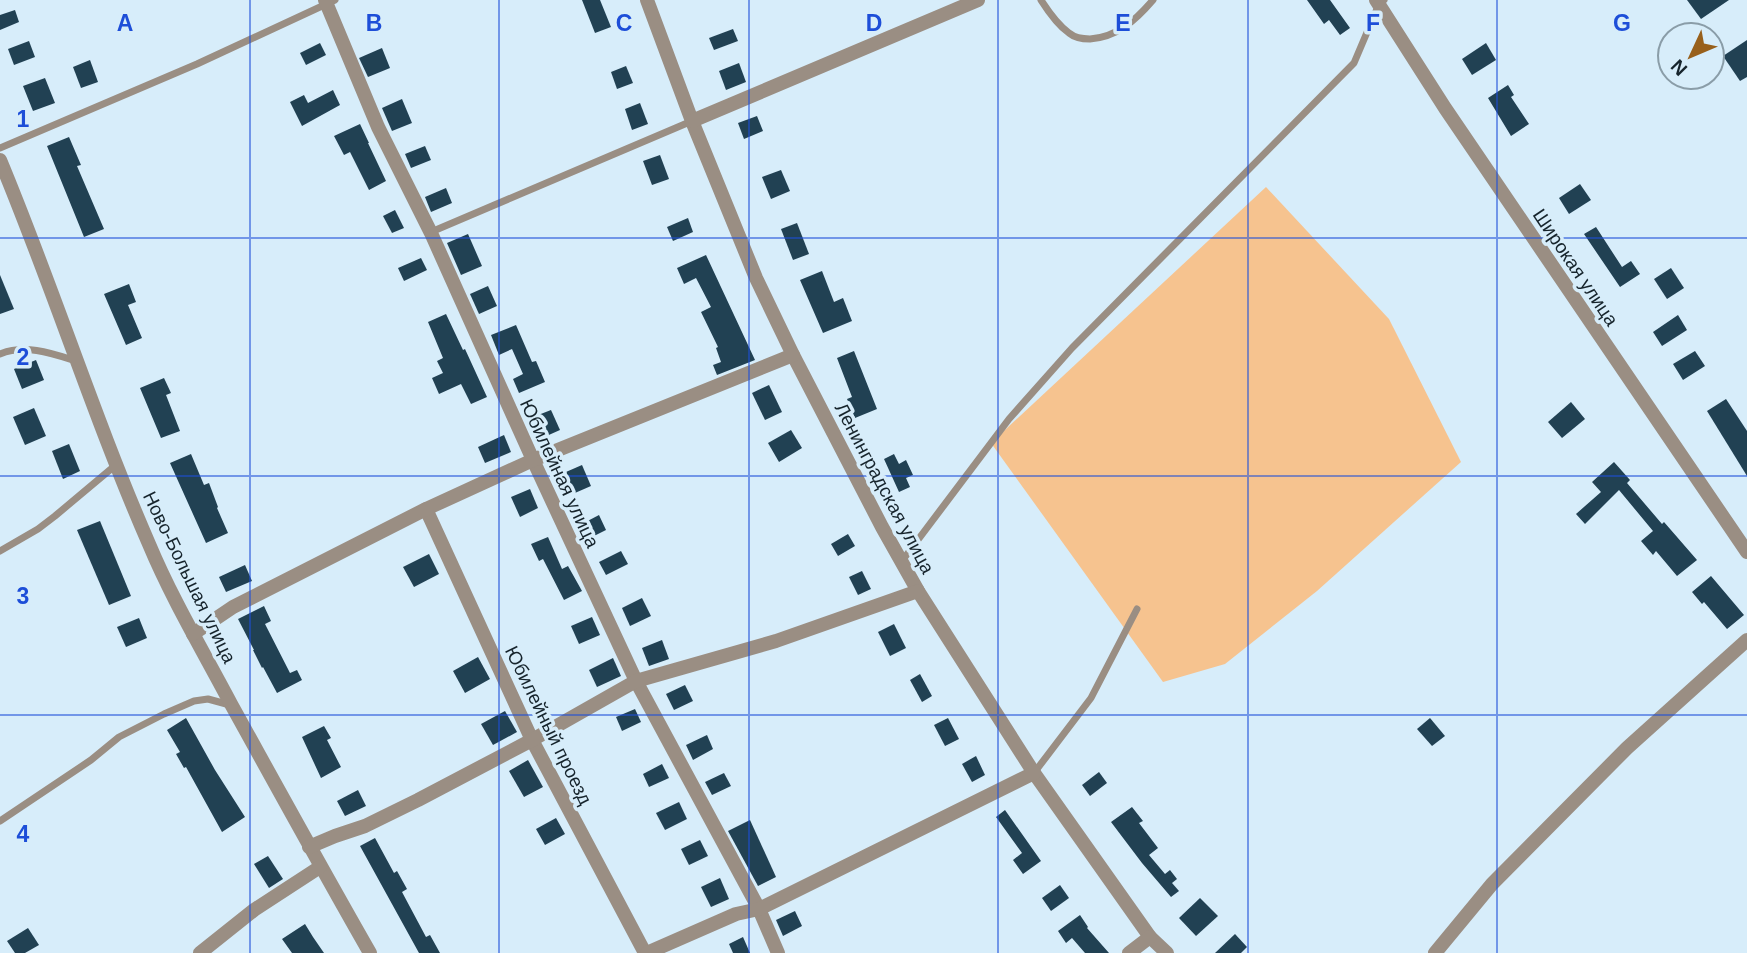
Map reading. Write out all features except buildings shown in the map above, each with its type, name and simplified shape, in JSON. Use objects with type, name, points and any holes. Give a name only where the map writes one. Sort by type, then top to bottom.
[{"type":"street","name":"Ленинградская улица","points":[[647,0],[692,121],[756,278],[881,527],[918,591],[1034,773],[1150,937],[1167,953]]},
{"type":"street","points":[[692,121],[978,0]]},
{"type":"street","name":"Юбилейная улица","points":[[329,1],[378,127],[431,233],[636,681],[759,909],[778,953]]},
{"type":"street","name":"Широкая улица","points":[[1380,1],[1445,108],[1747,552]]},
{"type":"street","name":"Ново-Большая улица","points":[[0,160],[149,546],[193,634],[309,848],[370,953]]},
{"type":"street","points":[[193,634],[233,607],[426,509],[533,460],[793,355]]},
{"type":"street","name":"Юбилейный проезд","points":[[426,509],[532,740],[646,953]]},
{"type":"street","points":[[309,848],[366,826],[532,740],[636,681],[776,641],[918,591]]},
{"type":"street","points":[[1435,953],[1492,884],[1627,748],[1747,640]]},
{"type":"street","points":[[646,953],[736,914],[759,909],[1034,773]]},
{"type":"street","points":[[200,953],[254,910],[320,867]]},
{"type":"street","points":[[1129,953],[1150,937]]},
{"type":"lane","points":[[1041,0],[1070,34],[1083,39],[1104,38],[1122,29],[1153,0]]},
{"type":"lane","points":[[0,148],[197,64],[329,1]]},
{"type":"lane","points":[[902,561],[1009,419],[1072,348],[1354,63],[1380,1]]},
{"type":"lane","points":[[431,233],[692,121]]},
{"type":"lane","points":[[0,354],[11,350],[43,351],[76,361]]},
{"type":"lane","points":[[0,551],[55,516],[117,464]]},
{"type":"lane","points":[[1034,773],[1091,698],[1137,609]]},
{"type":"lane","points":[[0,821],[91,760],[119,737],[164,714],[194,701],[208,699],[232,706]]},
{"type":"shaded area","points":[[1266,187],[1389,319],[1461,462],[1317,591],[1225,664],[1163,682],[991,443]]}]
